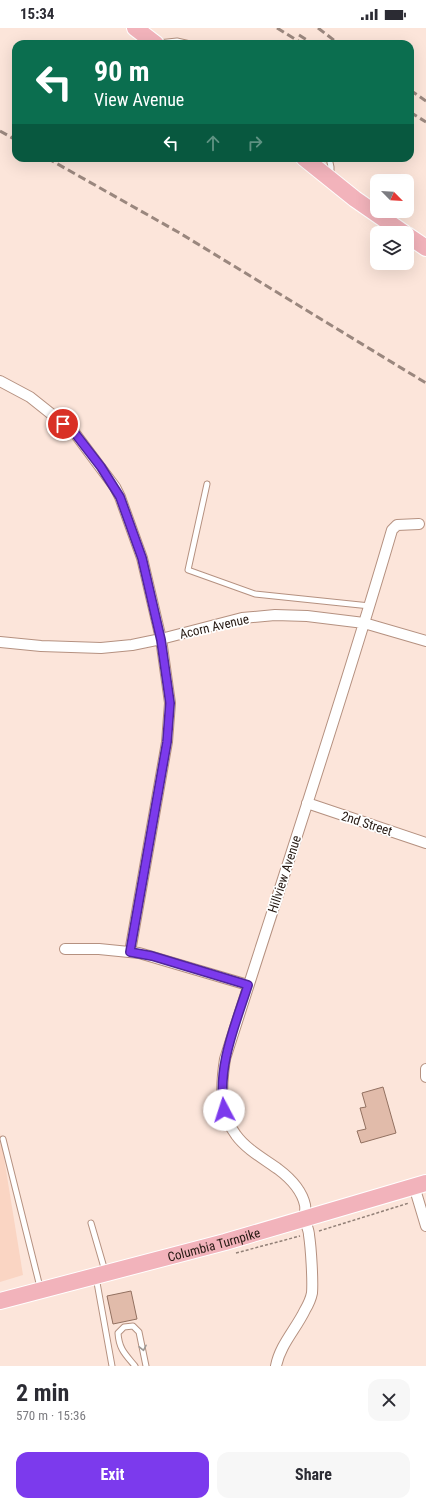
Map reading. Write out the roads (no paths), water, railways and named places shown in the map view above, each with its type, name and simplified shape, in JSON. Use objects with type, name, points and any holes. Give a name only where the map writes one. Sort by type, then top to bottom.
[{"type":"main road","points":[[135,28],[150,40]]},
{"type":"main road","points":[[309,162],[355,199],[394,226]]},
{"type":"main road","points":[[414,240],[426,248]]},
{"type":"main road","name":"Columbia Turnpike","points":[[0,1301],[305,1220],[420,1185]]},
{"type":"street","points":[[0,381],[30,397],[74,432],[115,487],[142,558],[161,640],[170,703],[165,749],[130,952]]},
{"type":"street","name":"Hillview Avenue","points":[[276,1366],[280,1350],[306,1308],[312,1293],[309,1234],[305,1220],[306,1208],[303,1198],[293,1182],[285,1174],[252,1150],[236,1135],[224,1110],[222,1092],[224,1059],[394,528],[397,525],[423,525]]},
{"type":"street","name":"Acorn Avenue","points":[[0,642],[41,646],[101,648],[132,645],[161,640],[242,618],[275,615],[307,616],[364,623],[426,641]]},
{"type":"street","name":"2nd Street","points":[[307,803],[426,843]]},
{"type":"street","points":[[65,948],[99,949],[152,956],[248,985]]},
{"type":"street","points":[[426,1069],[426,1077]]},
{"type":"street","points":[[420,1185],[426,1226]]},
{"type":"lane","points":[[330,162],[331,180]]},
{"type":"lane","points":[[207,484],[188,570],[255,594],[370,606]]},
{"type":"lane","points":[[3,1139],[41,1290]]},
{"type":"lane","points":[[91,1224],[100,1275],[112,1366]]},
{"type":"lane","points":[[135,1366],[124,1355],[119,1343],[118,1333],[124,1327],[133,1326],[139,1332],[146,1366]]},
{"type":"railway","points":[[277,28],[296,40]]},
{"type":"railway","points":[[318,28],[334,40]]},
{"type":"railway","points":[[299,35],[307,40]]},
{"type":"railway","points":[[414,93],[426,101]]},
{"type":"railway","points":[[414,114],[426,122]]},
{"type":"railway","points":[[0,131],[12,138]]},
{"type":"railway","points":[[54,162],[178,232],[426,383]]}]
